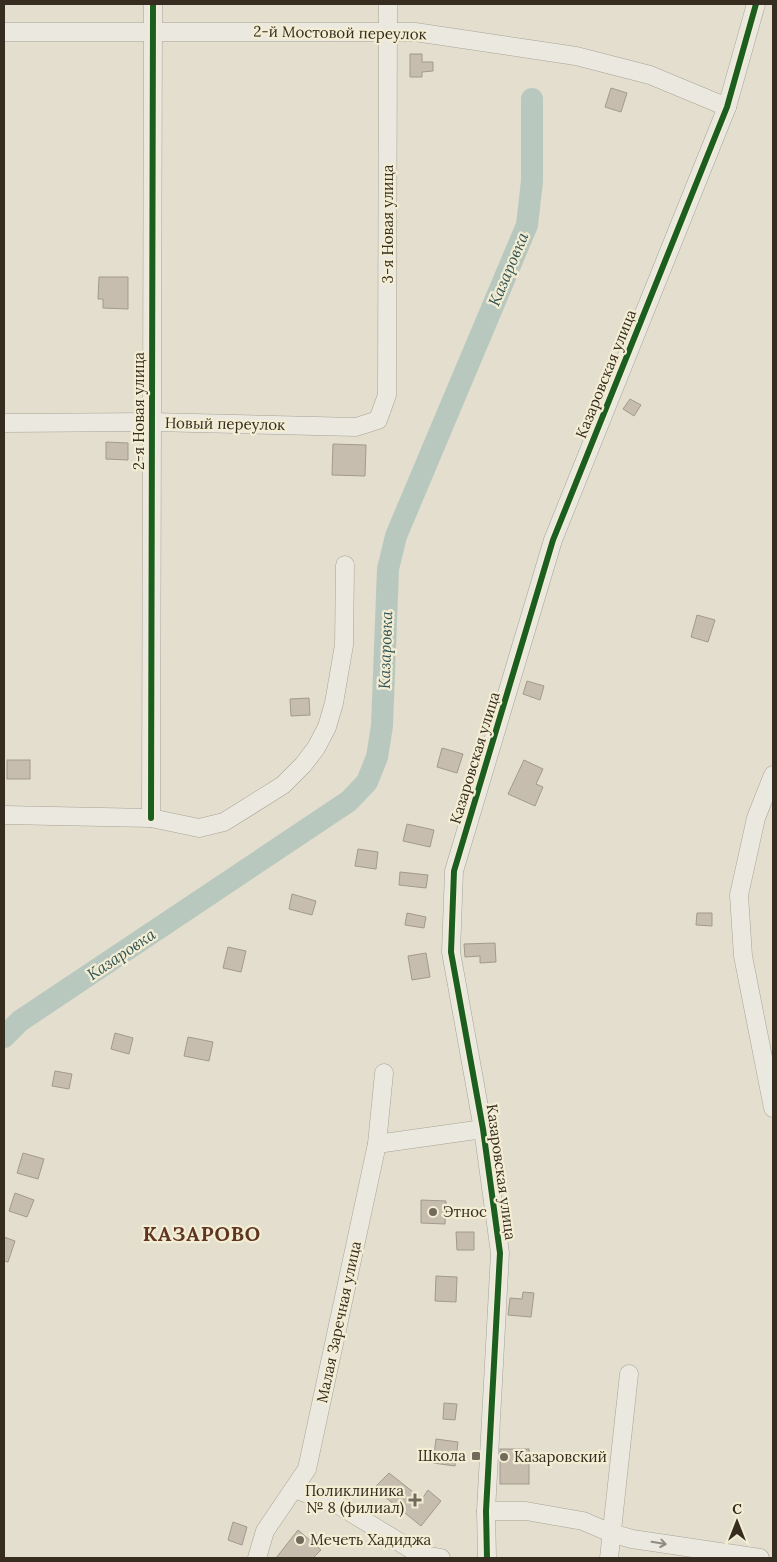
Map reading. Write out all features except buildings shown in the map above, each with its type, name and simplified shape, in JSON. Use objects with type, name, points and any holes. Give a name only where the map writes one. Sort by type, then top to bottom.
[{"type":"street","name":"2-я Новая улица","points":[[151,818],[153,4]]},
{"type":"street","name":"3-я Новая улица","points":[[356,427],[378,420],[387,395],[388,4]]},
{"type":"street","name":"Казаровская улица","points":[[487,1558],[486,1511],[500,1253],[484,1129],[451,952],[454,871],[553,540],[727,107],[756,4]]},
{"type":"street","name":"2-й Мостовой переулок","points":[[4,32],[415,32],[576,56],[650,75],[727,107]]},
{"type":"street","name":"Новый переулок","points":[[4,423],[152,422],[356,427]]},
{"type":"street","points":[[4,815],[151,818],[199,828],[224,822],[284,785],[316,748],[327,727],[334,703],[344,645],[345,565]]},
{"type":"street","points":[[773,775],[756,818],[739,895],[743,956],[773,1108]]},
{"type":"street","name":"Малая Заречная улица","points":[[256,1558],[265,1532],[307,1469],[377,1144],[384,1073]]},
{"type":"street","points":[[377,1144],[484,1129]]},
{"type":"street","points":[[609,1558],[629,1374]]},
{"type":"street","points":[[295,1489],[340,1506],[418,1556],[441,1558]]},
{"type":"street","points":[[486,1511],[526,1511],[583,1521],[611,1533],[632,1539],[760,1558]]},
{"type":"waterway","name":"Казаровка","points":[[4,1037],[20,1021],[349,801],[367,782],[377,757],[382,726],[388,569],[396,536],[527,225],[532,181],[532,99]]},
{"type":"cycle path","points":[[151,818],[153,4]]},
{"type":"cycle path","points":[[487,1558],[486,1511],[500,1253],[483,1129],[451,952],[454,871],[553,540],[727,107],[756,4]]},
{"type":"place","name":"Этнос","points":[[433,1212]]},
{"type":"place","name":"Школа","points":[[476,1456]]},
{"type":"place","name":"Казаровский","points":[[504,1457]]},
{"type":"place","name":"Поликлиника № 8 (филиал)","points":[[415,1500]]},
{"type":"place","name":"Мечеть Хадиджа","points":[[300,1540]]},
{"type":"district","name":"КАЗАРОВО","points":[[202,1234]]}]
